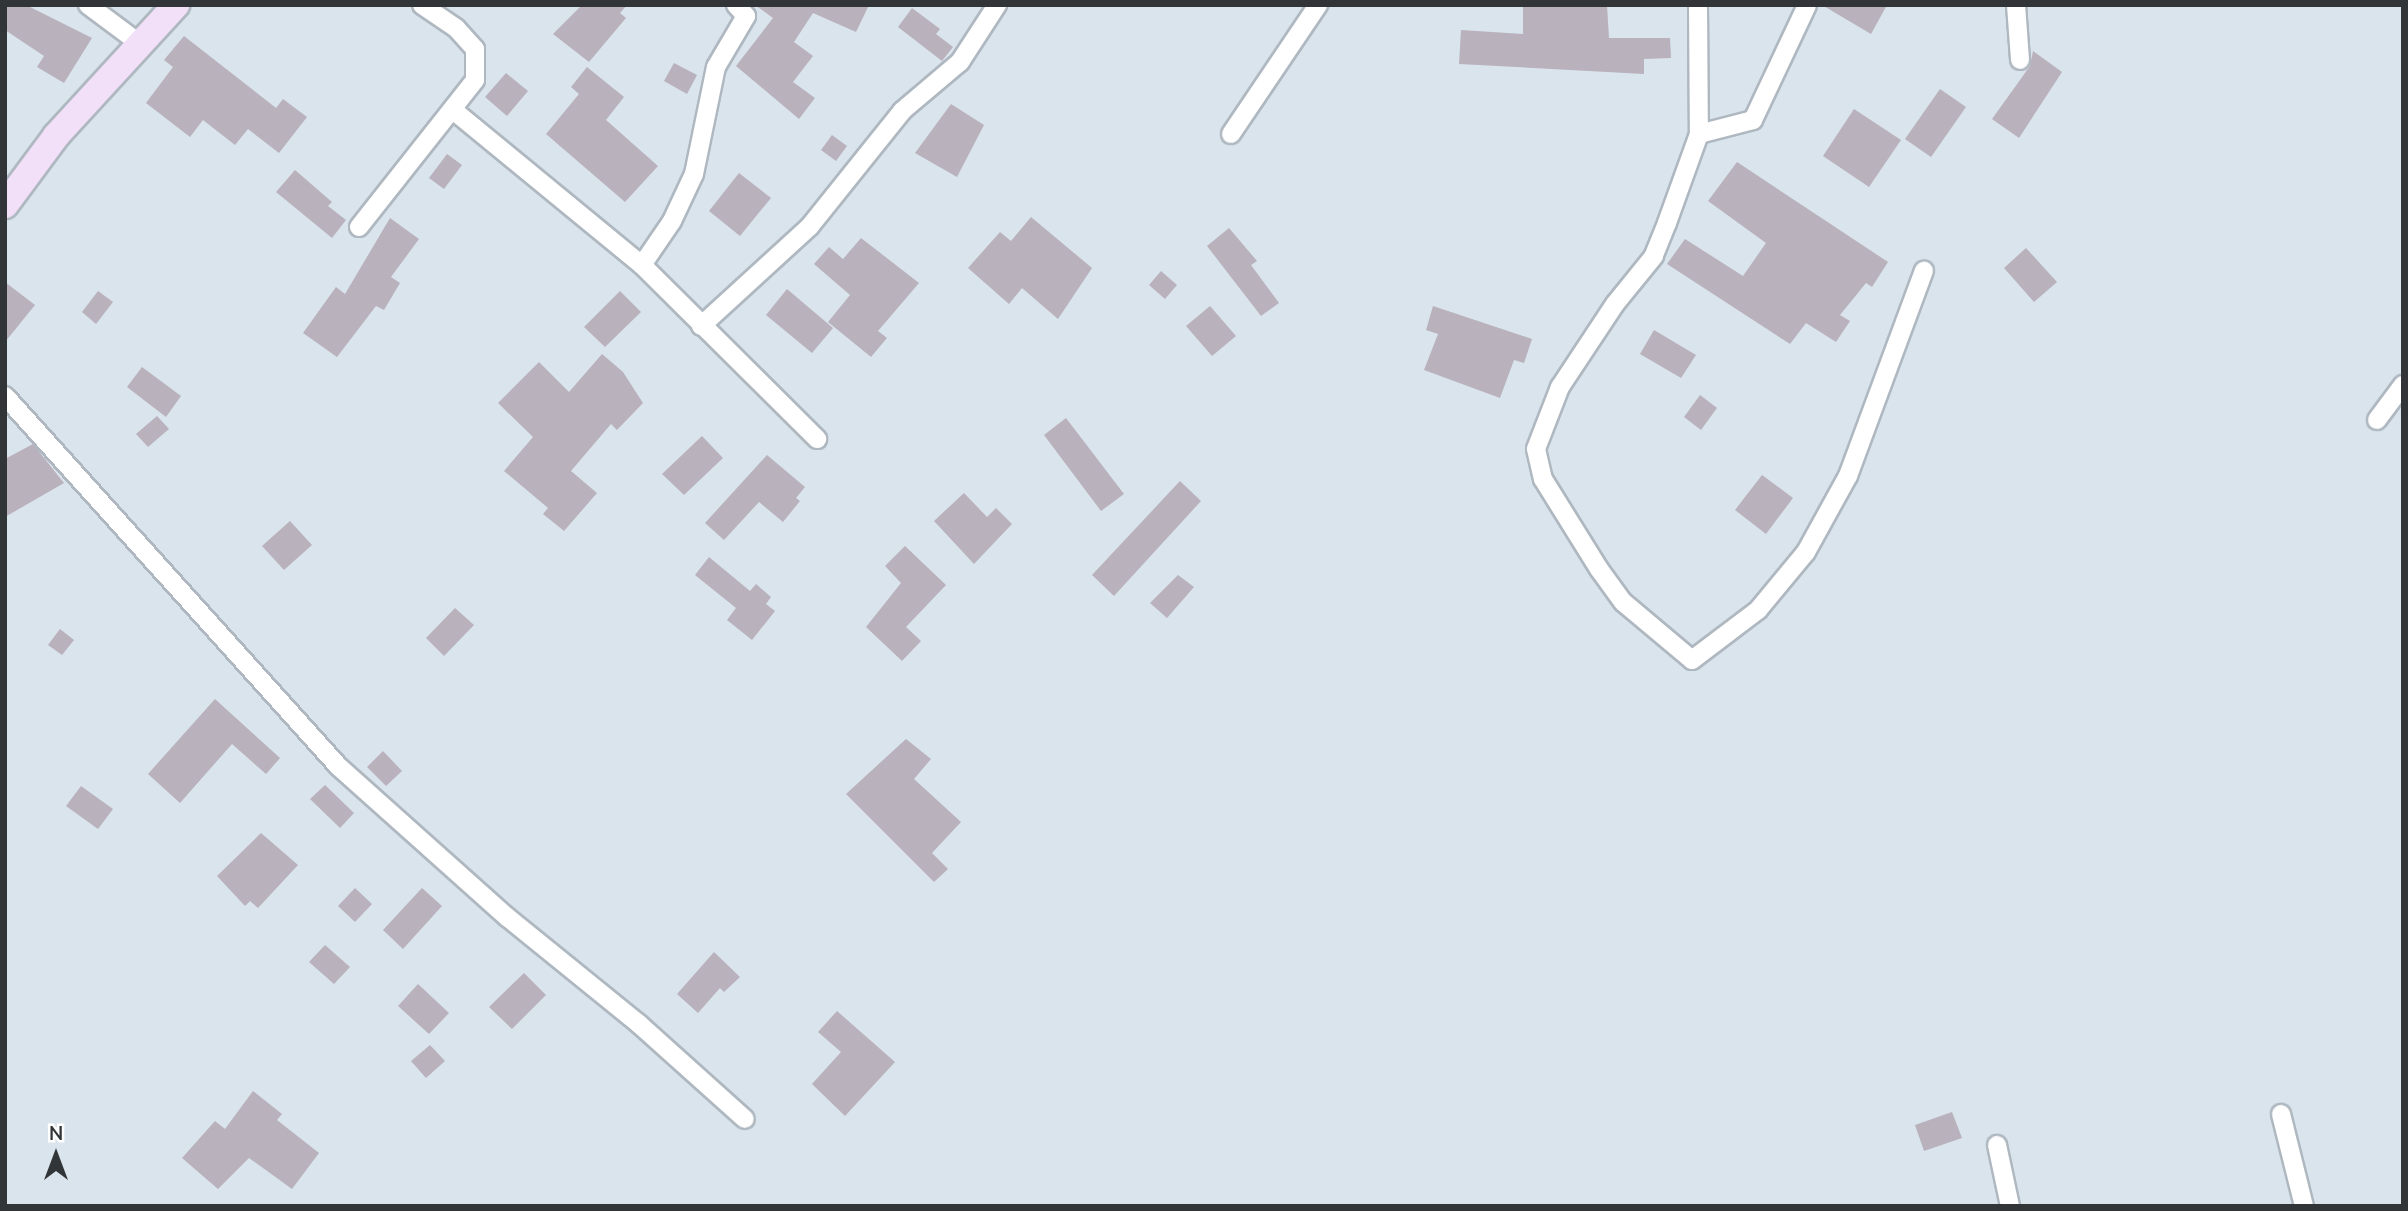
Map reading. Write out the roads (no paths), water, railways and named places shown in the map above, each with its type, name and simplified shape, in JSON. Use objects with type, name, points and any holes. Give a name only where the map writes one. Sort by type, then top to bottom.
[{"type":"street","points":[[88,5],[139,43]]},
{"type":"street","points":[[5,205],[56,136],[176,5]]},
{"type":"street","points":[[359,228],[475,80],[475,49],[456,28],[422,5]]},
{"type":"street","points":[[642,265],[672,221],[694,174],[716,67],[746,16],[736,5]]},
{"type":"street","points":[[701,326],[810,226],[902,111],[960,62],[997,5]]},
{"type":"street","points":[[1231,134],[1318,5]]},
{"type":"street","points":[[1698,5],[1699,134],[1654,256],[1615,304],[1560,387],[1536,449],[1543,479],[1623,602],[1692,660],[1758,610],[1806,552],[1849,476],[1924,271]]},
{"type":"street","points":[[1699,134],[1753,120],[1807,5]]},
{"type":"street","points":[[2016,5],[2021,60]]},
{"type":"street","points":[[453,110],[642,265],[817,439]]},
{"type":"street","points":[[2377,420],[2403,385]]},
{"type":"street","points":[[5,396],[338,766],[507,917],[746,1119]]},
{"type":"street","points":[[2281,1114],[2304,1206]]},
{"type":"street","points":[[1997,1145],[2010,1206]]}]
